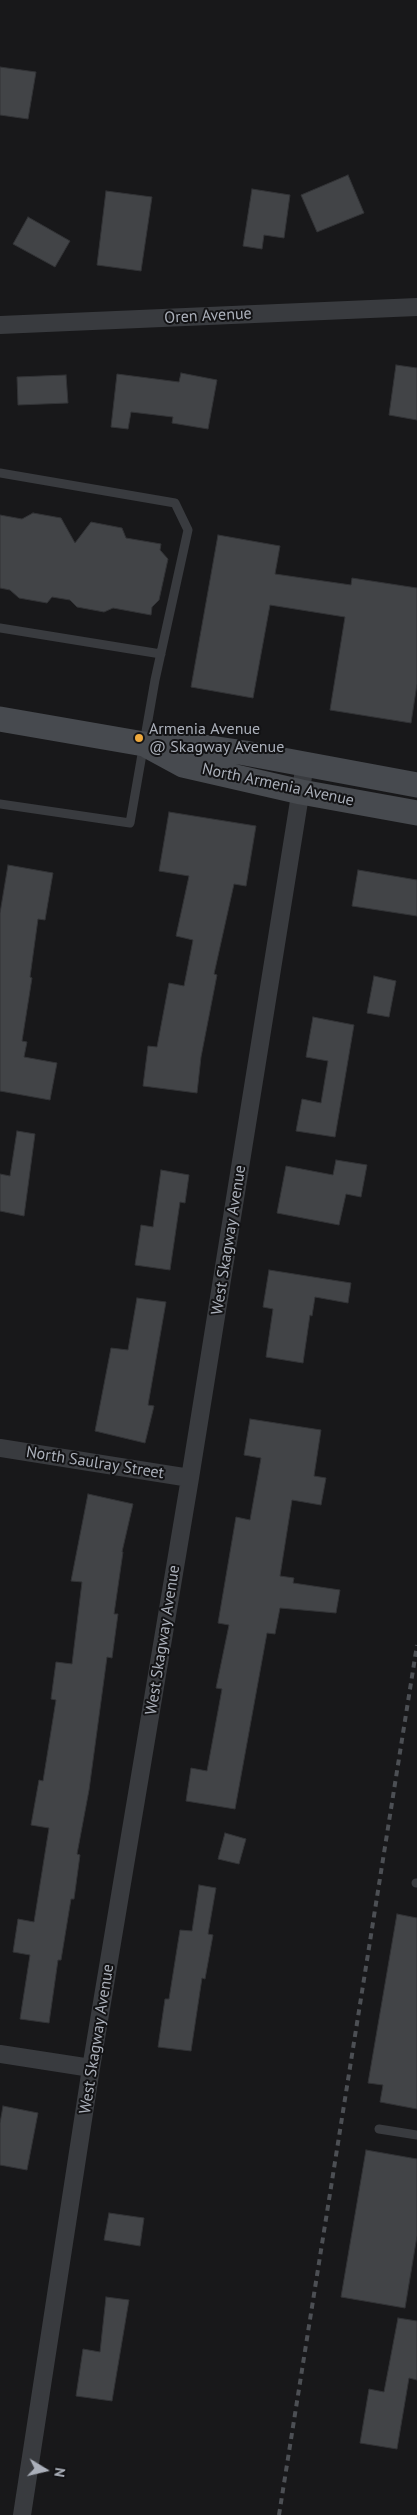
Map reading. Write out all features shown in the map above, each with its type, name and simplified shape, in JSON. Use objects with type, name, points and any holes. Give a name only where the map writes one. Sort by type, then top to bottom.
[{"type":"main road","name":"North Armenia Avenue","points":[[0,719],[144,744],[190,745],[417,784]]},
{"type":"main road","name":"North Armenia Avenue","points":[[144,744],[182,765],[301,792],[417,812]]},
{"type":"street","name":"Oren Avenue","points":[[0,325],[417,307]]},
{"type":"street","name":"West Skagway Avenue","points":[[22,2515],[91,2068],[190,1478],[305,764]]},
{"type":"street","name":"North Saulray Street","points":[[0,1448],[190,1478]]},
{"type":"street","points":[[0,2054],[91,2068]]},
{"type":"lane","points":[[0,473],[175,503],[188,530],[144,744],[130,823],[0,804]]},
{"type":"lane","points":[[0,628],[162,654]]},
{"type":"lane","points":[[379,2129],[417,2135]]},
{"type":"building","points":[[0,67],[36,72],[28,119],[0,115]]},
{"type":"building","points":[[348,175],[364,213],[317,232],[301,195]]},
{"type":"building","points":[[252,189],[290,195],[284,238],[264,235],[262,249],[243,246]]},
{"type":"building","points":[[106,191],[152,197],[141,271],[97,265]]},
{"type":"building","points":[[28,217],[70,241],[55,267],[13,244]]},
{"type":"building","points":[[396,365],[417,368],[417,420],[389,415]]},
{"type":"building","points":[[181,373],[217,380],[208,429],[172,423],[173,417],[131,412],[128,429],[111,427],[117,374],[179,382]]},
{"type":"building","points":[[66,375],[68,403],[18,405],[17,377]]},
{"type":"building","points":[[33,513],[61,518],[75,543],[91,522],[122,528],[126,538],[161,544],[160,550],[168,559],[159,600],[152,607],[151,615],[113,608],[104,612],[77,607],[70,600],[52,597],[47,603],[19,598],[10,590],[0,588],[0,515],[22,519]]},
{"type":"building","points":[[218,535],[280,546],[275,574],[351,585],[352,578],[417,588],[417,684],[411,723],[330,710],[345,617],[270,605],[253,698],[191,687]]},
{"type":"building","points":[[169,812],[256,826],[246,886],[234,884],[214,974],[217,975],[201,1057],[197,1093],[143,1086],[148,1046],[157,1047],[169,983],[184,986],[193,940],[176,936],[189,876],[159,871]]},
{"type":"building","points":[[8,865],[53,873],[45,920],[38,919],[30,977],[32,978],[22,1041],[27,1042],[24,1057],[57,1063],[50,1100],[0,1091],[0,913]]},
{"type":"building","points":[[358,870],[417,880],[417,916],[352,906]]},
{"type":"building","points":[[374,976],[396,981],[389,1017],[367,1013]]},
{"type":"building","points":[[313,1017],[354,1025],[335,1137],[296,1131],[302,1099],[321,1103],[328,1061],[306,1057]]},
{"type":"building","points":[[17,1131],[35,1134],[24,1216],[0,1211],[0,1174],[10,1176]]},
{"type":"building","points":[[336,1160],[367,1165],[361,1197],[346,1194],[339,1225],[277,1213],[286,1166],[333,1175]]},
{"type":"building","points":[[161,1170],[189,1175],[185,1203],[180,1202],[170,1270],[135,1265],[141,1225],[153,1227]]},
{"type":"building","points":[[269,1270],[351,1283],[348,1303],[315,1297],[312,1316],[310,1315],[303,1363],[266,1357],[273,1309],[263,1307]]},
{"type":"building","points":[[137,1298],[166,1302],[148,1405],[154,1406],[145,1443],[95,1431],[111,1348],[128,1350]]},
{"type":"building","points":[[250,1419],[321,1430],[314,1476],[326,1478],[321,1505],[292,1500],[280,1576],[294,1578],[293,1583],[340,1590],[336,1613],[280,1608],[275,1634],[267,1633],[235,1809],[186,1801],[191,1768],[207,1771],[222,1689],[216,1688],[229,1625],[218,1623],[236,1517],[250,1520],[261,1458],[244,1455]]},
{"type":"building","points":[[88,1494],[133,1504],[122,1552],[114,1614],[118,1614],[112,1658],[107,1657],[89,1790],[77,1854],[80,1855],[74,1899],[71,1899],[61,1960],[58,1960],[49,2023],[20,2019],[30,1955],[13,1952],[18,1919],[34,1922],[49,1828],[31,1825],[39,1780],[43,1781],[56,1700],[51,1699],[56,1662],[72,1664],[82,1582],[71,1581]]},
{"type":"building","points":[[225,1833],[246,1839],[239,1864],[218,1859]]},
{"type":"building","points":[[199,1885],[216,1888],[208,1934],[213,1935],[205,1979],[202,1978],[191,2051],[158,2047],[165,1999],[169,1999],[180,1930],[192,1931]]},
{"type":"building","points":[[397,1914],[417,1918],[417,2109],[380,2102],[383,2085],[368,2083]]},
{"type":"building","points":[[3,2106],[38,2113],[27,2170],[0,2165],[0,2123]]},
{"type":"building","points":[[366,2150],[417,2159],[417,2236],[405,2308],[341,2297]]},
{"type":"building","points":[[109,2213],[144,2218],[140,2246],[104,2240]]},
{"type":"building","points":[[106,2297],[129,2300],[112,2401],[76,2396],[83,2349],[100,2352]]},
{"type":"building","points":[[398,2318],[417,2321],[417,2380],[409,2378],[397,2449],[360,2443],[369,2389],[384,2392]]},
{"type":"railway","points":[[279,2515],[417,1645]]},
{"type":"place","name":"Armenia Avenue @ Skagway Avenue","points":[[139,738]]}]
